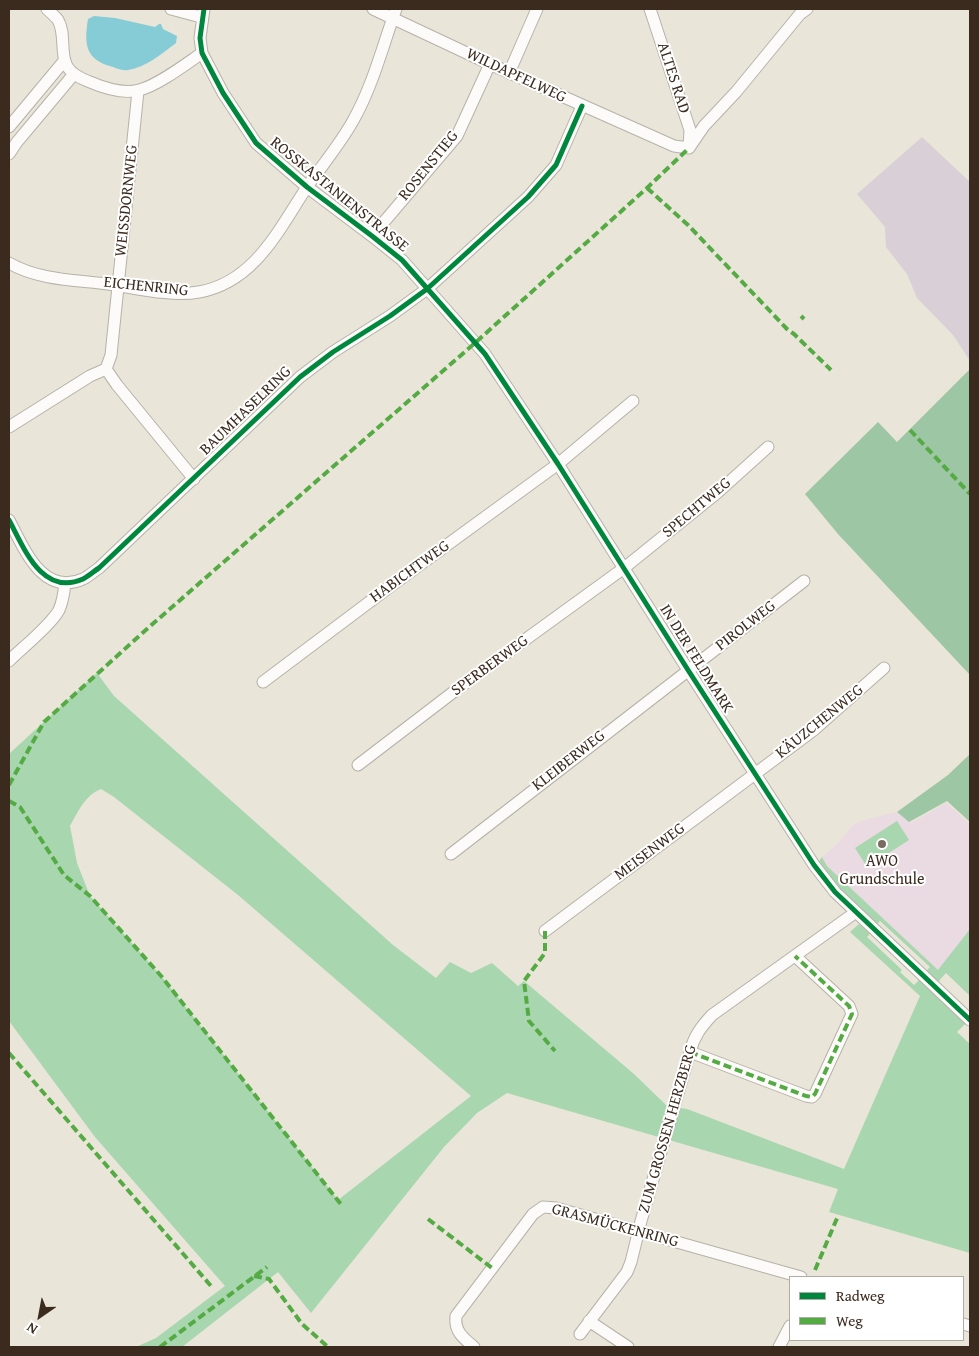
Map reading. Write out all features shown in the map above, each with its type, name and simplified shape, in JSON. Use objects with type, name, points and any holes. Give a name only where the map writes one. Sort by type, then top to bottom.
[{"type":"street","points":[[47,9],[58,19],[61,27],[64,61],[68,69],[99,86],[114,90],[138,91],[151,86],[202,54]]},
{"type":"street","points":[[171,9],[203,13]]},
{"type":"street","name":"WILDAPFELWEG","points":[[373,9],[394,13],[509,73],[674,146],[689,148]]},
{"type":"street","points":[[509,73],[538,9]]},
{"type":"street","name":"ALTES RAD","points":[[650,9],[690,130],[689,148]]},
{"type":"street","points":[[689,148],[704,126],[736,92],[800,14],[807,9]]},
{"type":"street","name":"ROSSKASTANIENSTRASSE","points":[[203,13],[200,38],[202,54],[223,93],[256,144],[307,188],[402,260],[427,288]]},
{"type":"street","name":"EICHENRING","points":[[9,264],[41,275],[176,293],[199,292],[214,288],[250,267],[275,239],[354,119],[366,92],[394,13]]},
{"type":"street","points":[[9,127],[64,61]]},
{"type":"street","name":"ROSENSTIEG","points":[[372,236],[457,136],[490,64]]},
{"type":"street","points":[[9,154],[74,74]]},
{"type":"street","name":"WEISSDORNWEG","points":[[106,369],[111,355],[138,91]]},
{"type":"street","name":"BAUMHASELRING","points":[[64,583],[83,579],[99,568],[300,377],[333,352],[390,316],[427,288],[528,197],[556,165],[582,106]]},
{"type":"street","name":"IN DER FELDMARK","points":[[427,288],[485,354],[558,464],[814,865],[835,892],[970,1020]]},
{"type":"street","points":[[9,427],[90,376],[106,369],[194,479]]},
{"type":"street","name":"HABICHTWEG","points":[[263,682],[558,464],[633,401]]},
{"type":"street","name":"SPECHTWEG","points":[[624,568],[717,492],[768,447]]},
{"type":"street","points":[[9,520],[34,566],[42,574],[64,583],[64,597],[58,612],[9,661]]},
{"type":"street","name":"SPERBERWEG","points":[[358,765],[460,687],[624,568]]},
{"type":"street","name":"PIROLWEG","points":[[688,670],[804,581]]},
{"type":"street","name":"KÄUZCHENWEG","points":[[755,774],[815,729],[884,668]]},
{"type":"street","name":"KLEIBERWEG","points":[[451,854],[688,670]]},
{"type":"street","name":"MEISENWEG","points":[[545,931],[755,774]]},
{"type":"street","name":"ZUM GROSSEN HERZBERG","points":[[580,1334],[627,1272],[631,1262],[694,1037],[712,1015],[856,912]]},
{"type":"street","points":[[690,1052],[812,1097],[849,1021],[852,1009],[795,956]]},
{"type":"street","name":"GRASMÜCKENRING","points":[[474,1347],[457,1331],[455,1324],[456,1316],[537,1210],[549,1206],[796,1276]]},
{"type":"street","points":[[589,1321],[628,1347]]},
{"type":"street","points":[[779,1347],[789,1328]]},
{"type":"shaded area","points":[[922,137],[970,182],[970,361],[953,335],[917,298],[907,274],[886,247],[885,227],[857,194]]},
{"type":"shaded area","points":[[946,803],[970,824],[970,929],[938,971],[827,866],[822,857],[836,845],[853,825],[864,820],[897,812],[911,823]]},
{"type":"green space","points":[[970,369],[970,675],[838,534],[805,494],[878,422],[897,442]]},
{"type":"green space","points":[[97,673],[114,696],[393,945],[436,978],[450,962],[471,973],[492,963],[518,986],[524,981],[634,1074],[667,1106],[687,1109],[844,1169],[920,996],[850,932],[859,924],[870,934],[867,937],[902,970],[900,972],[914,985],[919,980],[966,1023],[957,1032],[970,1044],[970,1253],[829,1212],[838,1189],[507,1093],[477,1113],[444,1147],[311,1313],[278,1272],[182,1347],[136,1347],[156,1338],[225,1286],[95,1137],[9,1021],[9,754]],"holes":[[[101,789],[114,797],[238,895],[471,1096],[338,1200],[162,977],[90,896],[77,863],[70,826],[82,804],[95,792]]]},
{"type":"green space","points":[[970,754],[970,822],[947,801],[909,822],[897,812],[948,775]]},
{"type":"green space","name":"AWO Grundschule","points":[[897,821],[909,840],[867,867],[855,848]]},
{"type":"green space","points":[[822,857],[827,866],[938,970],[970,929],[970,996],[946,973],[938,982],[926,971],[930,967],[880,921],[876,925],[839,889],[819,861]]},
{"type":"water","points":[[94,16],[115,18],[155,27],[161,24],[163,29],[177,36],[176,43],[154,60],[135,68],[123,70],[104,64],[97,60],[88,50],[86,36],[88,19]]},
{"type":"marked path","points":[[9,785],[44,722],[148,628],[475,343],[689,148]]},
{"type":"marked path","points":[[647,188],[688,225],[787,329],[831,370]]},
{"type":"marked path","points":[[801,316],[804,319]]},
{"type":"marked path","points":[[910,430],[970,494]]},
{"type":"marked path","points":[[9,801],[20,807],[64,875],[90,896],[162,977],[343,1207]]},
{"type":"marked path","points":[[545,931],[545,953],[524,981],[529,1021],[555,1051]]},
{"type":"marked path","points":[[690,1052],[812,1097],[852,1014],[849,1006],[795,956]]},
{"type":"marked path","points":[[9,1053],[211,1286]]},
{"type":"marked path","points":[[815,1270],[838,1216]]},
{"type":"marked path","points":[[428,1219],[492,1268]]},
{"type":"marked path","points":[[160,1347],[267,1267]]},
{"type":"marked path","points":[[254,1276],[269,1279],[302,1324],[328,1347]]},
{"type":"cycle path","points":[[204,9],[200,38],[202,53],[223,93],[256,143],[307,187],[402,260],[485,354],[558,464],[814,865],[835,892],[970,1020]]},
{"type":"cycle path","points":[[9,520],[28,556],[46,576],[56,581],[69,583],[83,579],[99,568],[300,377],[333,352],[390,316],[427,289],[528,197],[556,165],[582,106]]},
{"type":"place","name":"AWO Grundschule","points":[[882,844]]}]
